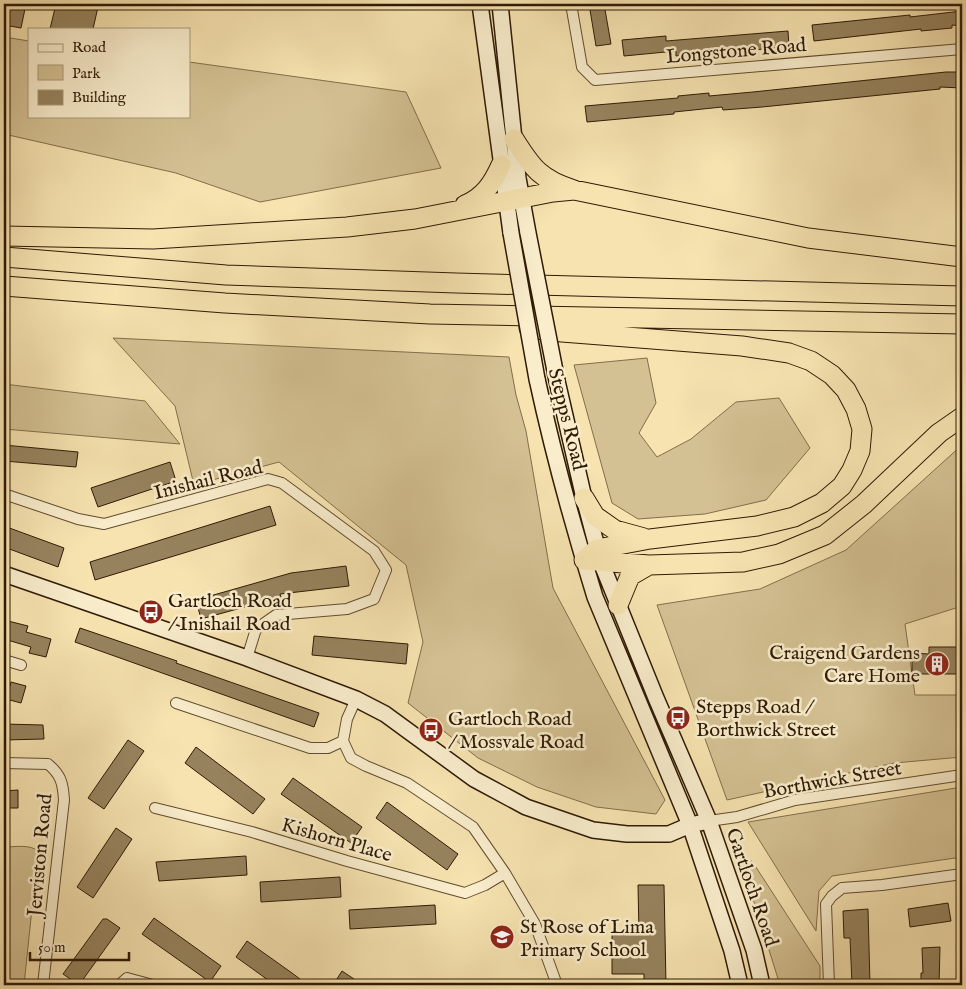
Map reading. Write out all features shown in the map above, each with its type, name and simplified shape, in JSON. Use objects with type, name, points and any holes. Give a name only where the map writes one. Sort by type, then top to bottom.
[{"type":"highway","points":[[514,139],[530,166],[556,185],[574,190],[808,238],[962,257]]},
{"type":"highway","points":[[450,212],[482,196],[496,178],[501,165]]},
{"type":"highway","points":[[4,236],[153,239],[347,227],[415,219],[553,192],[574,190]]},
{"type":"highway","points":[[4,257],[226,275],[962,296]]},
{"type":"highway","points":[[4,286],[225,303],[430,314],[962,324]]},
{"type":"highway","points":[[430,314],[562,332],[742,346],[789,353],[811,361],[832,375],[846,390],[856,409],[862,429],[860,450],[852,470],[842,486],[822,503],[794,517],[757,526],[650,540],[594,557]]},
{"type":"highway","points":[[594,557],[649,565],[742,562],[779,554],[824,535],[864,504],[939,433],[962,416]]},
{"type":"highway","points":[[584,498],[595,516],[614,530],[650,540]]},
{"type":"highway","points":[[618,605],[630,576],[649,565]]},
{"type":"main road","name":"Stepps Road","points":[[480,4],[501,165],[528,233],[557,381],[584,498],[594,557],[596,597],[690,825]]},
{"type":"main road","name":"Stepps Road","points":[[500,4],[514,139],[514,200],[511,233],[537,380],[548,427],[594,557],[618,605],[709,821]]},
{"type":"main road","name":"Gartloch Road","points":[[4,574],[247,658],[356,699],[385,714],[474,779],[526,807],[592,830],[627,834],[670,834],[690,825],[709,821],[754,950],[762,985]]},
{"type":"main road","name":"Gartloch Road","points":[[690,825],[732,951],[740,985]]},
{"type":"street","name":"Longstone Road","points":[[570,4],[582,67],[596,80],[962,48]]},
{"type":"street","name":"Inishail Road","points":[[4,494],[78,519],[104,524],[268,479],[282,483],[374,551],[386,570],[374,599],[347,609],[276,615],[256,629],[247,658]]},
{"type":"street","points":[[4,660],[21,665]]},
{"type":"street","points":[[356,699],[347,719],[343,740],[351,758],[407,782],[473,827],[505,873],[535,924],[557,985]]},
{"type":"street","points":[[176,703],[310,748],[328,748],[343,740]]},
{"type":"street","name":"Jerviston Road","points":[[4,763],[48,764],[58,773],[63,786],[64,800],[44,985]]},
{"type":"street","name":"Borthwick Street","points":[[709,821],[737,817],[795,800],[962,775]]},
{"type":"street","name":"Kishorn Place","points":[[155,808],[252,832],[347,861],[465,893],[485,885],[505,873]]},
{"type":"street","points":[[829,985],[826,904],[832,896],[842,888],[882,885],[962,874]]},
{"type":"street","points":[[119,985],[127,978],[152,985]]},
{"type":"green space","points":[[4,37],[28,41],[28,118],[190,118],[190,62],[406,92],[441,168],[260,202],[176,173],[4,134]]},
{"type":"green space","points":[[113,338],[509,357],[516,395],[526,431],[553,588],[665,800],[656,814],[596,807],[537,787],[478,758],[408,703],[423,642],[406,565],[279,462],[194,485],[175,406]]},
{"type":"green space","points":[[647,358],[656,403],[639,433],[657,457],[691,439],[736,402],[779,398],[810,448],[766,500],[705,514],[638,519],[612,503],[574,365]]},
{"type":"green space","points":[[4,384],[145,401],[180,444],[4,429]]},
{"type":"green space","points":[[962,445],[962,606],[905,624],[915,695],[962,695],[962,757],[894,763],[727,800],[657,605],[760,589],[846,550]]},
{"type":"green space","points":[[962,787],[962,857],[832,876],[819,891],[816,931],[748,822]]},
{"type":"green space","points":[[4,847],[26,847],[38,851],[24,985],[4,985]]},
{"type":"green space","points":[[752,861],[820,966],[820,985],[780,985],[742,864]]},
{"type":"building","points":[[4,4],[26,4],[21,28],[4,25]]},
{"type":"building","points":[[56,4],[85,4],[98,7],[93,28],[50,28]]},
{"type":"building","points":[[589,4],[604,4],[611,44],[596,46]]},
{"type":"building","points":[[962,11],[962,26],[952,25],[952,28],[921,31],[921,29],[814,41],[812,25]]},
{"type":"building","points":[[788,31],[789,47],[676,56],[676,51],[624,56],[622,40],[666,36],[666,41]]},
{"type":"building","points":[[946,72],[962,72],[962,88],[940,87],[940,89],[762,107],[723,110],[722,107],[674,112],[674,114],[587,122],[585,106],[678,98],[678,96],[709,93],[709,96],[753,92]]},
{"type":"building","points":[[4,445],[78,452],[76,467],[4,461]]},
{"type":"building","points":[[170,462],[176,481],[98,507],[91,488]]},
{"type":"building","points":[[270,506],[276,525],[95,580],[90,562]]},
{"type":"building","points":[[4,526],[64,548],[58,567],[4,547]]},
{"type":"building","points":[[346,566],[349,586],[280,594],[281,597],[201,619],[196,600],[291,573]]},
{"type":"building","points":[[4,620],[28,626],[26,632],[51,639],[46,657],[29,653],[31,647],[4,639]]},
{"type":"building","points":[[80,628],[319,713],[314,727],[75,642]]},
{"type":"building","points":[[314,636],[408,644],[406,664],[312,655]]},
{"type":"building","name":"Craigend Gardens Care Home","points":[[929,647],[962,647],[962,674],[912,674],[912,653],[929,654]]},
{"type":"building","points":[[11,682],[26,686],[21,703],[6,699]]},
{"type":"building","points":[[4,724],[43,725],[44,739],[4,740]]},
{"type":"building","points":[[128,740],[144,751],[104,809],[88,798]]},
{"type":"building","points":[[196,747],[265,799],[253,814],[185,763]]},
{"type":"building","points":[[293,778],[362,827],[351,843],[281,794]]},
{"type":"building","points":[[18,790],[18,808],[4,808],[4,791]]},
{"type":"building","points":[[387,802],[458,854],[447,870],[376,818]]},
{"type":"building","points":[[116,828],[132,839],[93,898],[77,887]]},
{"type":"building","points":[[246,856],[247,875],[159,881],[156,862]]},
{"type":"building","points":[[340,877],[341,897],[261,902],[260,882]]},
{"type":"building","points":[[638,885],[664,885],[666,985],[644,985],[644,974],[612,974],[612,935],[639,934]]},
{"type":"building","points":[[948,903],[951,921],[910,927],[908,909]]},
{"type":"building","points":[[435,905],[436,924],[350,929],[349,910]]},
{"type":"building","points":[[868,909],[870,985],[852,985],[850,938],[844,938],[843,911]]},
{"type":"building","points":[[154,918],[221,966],[210,982],[142,934]]},
{"type":"building","points":[[103,919],[107,919],[120,928],[79,985],[63,974]]},
{"type":"building","points":[[247,941],[308,985],[275,985],[236,957]]},
{"type":"building","points":[[940,947],[939,985],[921,985],[921,973],[923,973],[922,948]]},
{"type":"building","points":[[342,971],[363,985],[333,985]]},
{"type":"place","name":"Gartloch Road / Inishail Road","points":[[151,612]]},
{"type":"place","name":"Craigend Gardens Care Home","points":[[937,664]]},
{"type":"place","name":"Stepps Road / Borthwick Street","points":[[678,718]]},
{"type":"place","name":"Gartloch Road / Mossvale Road","points":[[431,730]]},
{"type":"place","name":"St Rose of Lima Primary School","points":[[502,937]]}]
